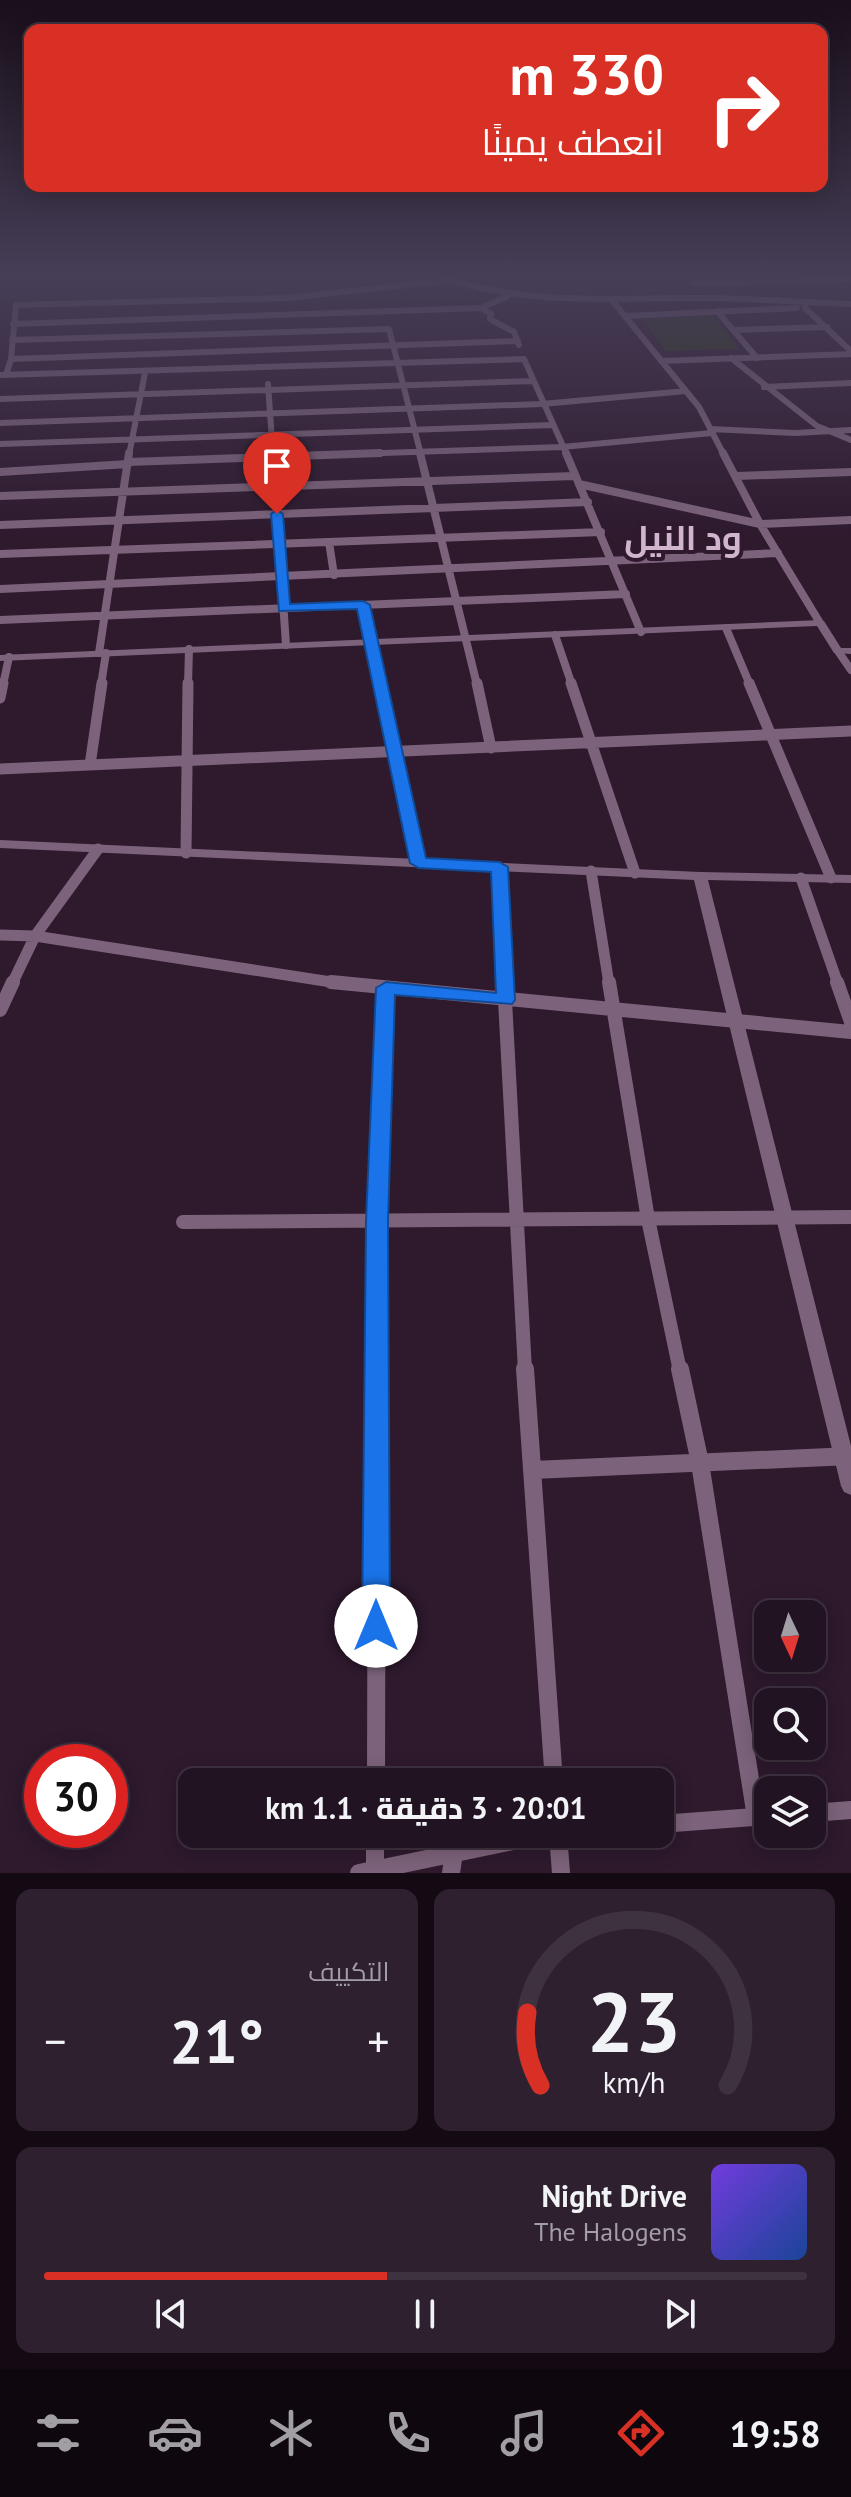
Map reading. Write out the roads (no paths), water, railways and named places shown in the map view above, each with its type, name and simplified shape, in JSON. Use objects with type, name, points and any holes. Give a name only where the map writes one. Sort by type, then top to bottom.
[{"type":"street","points":[[133,373],[134,364]]},
{"type":"street","points":[[266,364],[286,645]]},
{"type":"street","points":[[2,376],[385,364]]},
{"type":"street","points":[[399,364],[491,748]]},
{"type":"street","points":[[526,364],[601,532],[641,632]]},
{"type":"street","points":[[664,364],[699,407],[760,524],[851,670]]},
{"type":"street","points":[[738,364],[764,387],[829,432],[851,440]]},
{"type":"street","points":[[90,765],[109,584],[122,492],[145,373]]},
{"type":"street","points":[[0,399],[533,381]]},
{"type":"street","points":[[764,387],[851,383]]},
{"type":"street","points":[[0,423],[542,404],[686,391]]},
{"type":"street","points":[[0,444],[552,425]]},
{"type":"street","points":[[0,472],[128,463],[562,447],[711,431],[851,430]]},
{"type":"street","points":[[737,476],[851,472]]},
{"type":"street","points":[[0,496],[428,481],[577,480],[760,524],[851,520]]},
{"type":"street","points":[[0,525],[588,502]]},
{"type":"street","points":[[0,554],[601,532]]},
{"type":"street","points":[[329,542],[334,575]]},
{"type":"street","points":[[0,589],[614,563],[778,553]]},
{"type":"street","points":[[0,620],[626,594]]},
{"type":"street","points":[[363,605],[419,863]]},
{"type":"street","points":[[0,698],[5,658],[820,623]]},
{"type":"street","points":[[726,628],[831,878]]},
{"type":"street","points":[[555,635],[635,873]]},
{"type":"street","points":[[186,853],[189,649]]},
{"type":"street","points":[[838,651],[851,651]]},
{"type":"street","points":[[0,769],[851,731]]},
{"type":"street","points":[[0,844],[700,876],[851,879]]},
{"type":"street","points":[[0,1010],[35,936],[98,849]]},
{"type":"street","points":[[499,867],[515,1220],[553,1768]]},
{"type":"street","points":[[591,871],[648,1219],[700,1463],[755,1776]]},
{"type":"street","points":[[700,876],[847,1456],[851,1486]]},
{"type":"street","points":[[801,878],[851,1022]]},
{"type":"street","points":[[0,935],[35,936],[386,988],[851,1032]]},
{"type":"street","points":[[376,1768],[377,1221],[386,988]]},
{"type":"street","points":[[183,1222],[851,1217]]},
{"type":"street","points":[[533,1470],[847,1456]]},
{"type":"street","points":[[826,1812],[851,1810]]},
{"type":"street","points":[[674,1823],[754,1817]]},
{"type":"street","points":[[372,1848],[367,1871],[453,1863],[502,1848]]},
{"type":"street","points":[[559,1848],[561,1873]]},
{"type":"district","name":"ود النيل","points":[[683,538]]}]
